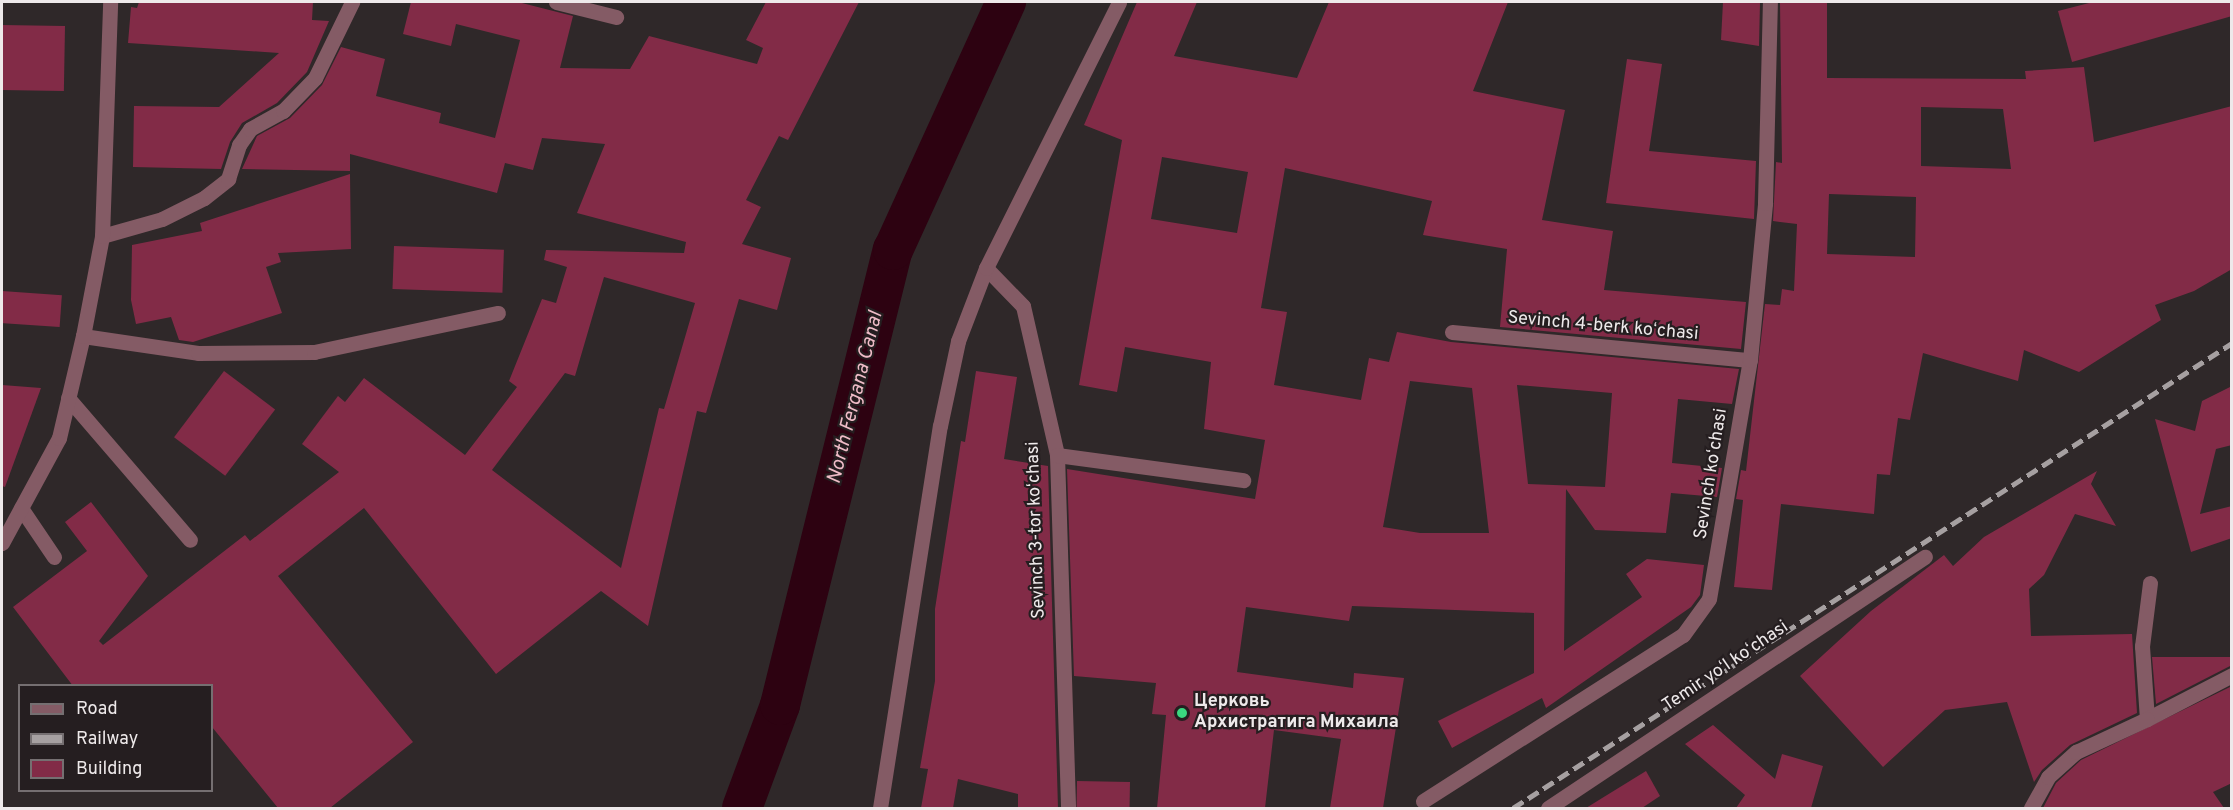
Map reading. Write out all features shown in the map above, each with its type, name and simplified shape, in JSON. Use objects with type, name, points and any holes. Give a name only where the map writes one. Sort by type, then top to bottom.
[{"type":"street","points":[[2,543],[59,438],[83,336],[102,236],[110,2]]},
{"type":"street","points":[[102,236],[162,219],[204,198],[228,179],[239,145],[250,129],[283,111],[315,78],[352,2]]},
{"type":"street","points":[[556,2],[616,17]]},
{"type":"street","points":[[880,808],[940,426],[958,341],[986,268],[1119,2]]},
{"type":"street","name":"Sevinch koʻchasi","points":[[1424,801],[1683,635],[1698,618],[1709,599],[1750,360],[1765,203],[1770,2]]},
{"type":"street","name":"Sevinch 3-tor koʻchasi","points":[[986,268],[1023,306],[1057,455],[1068,808]]},
{"type":"street","points":[[83,336],[198,353],[314,352],[498,313]]},
{"type":"street","name":"Sevinch 4-berk koʻchasi","points":[[1452,332],[1750,360]]},
{"type":"street","points":[[68,398],[190,540]]},
{"type":"street","points":[[1057,455],[1244,480]]},
{"type":"street","points":[[21,508],[54,557]]},
{"type":"street","name":"Temir yoʻl koʻchasi","points":[[1548,808],[1925,557]]},
{"type":"street","points":[[2147,719],[2142,646],[2150,583]]},
{"type":"street","points":[[2031,808],[2048,777],[2076,752],[2147,719],[2232,675]]},
{"type":"building","points":[[139,2],[313,2],[312,20],[329,21],[307,72],[277,103],[242,123],[230,142],[221,169],[133,167],[134,106],[219,107],[279,53],[128,43],[131,7],[137,8]]},
{"type":"building","points":[[411,2],[518,2],[573,16],[560,68],[630,69],[649,36],[757,64],[763,48],[746,40],[766,2],[859,2],[788,140],[779,136],[746,200],[761,207],[742,244],[791,258],[777,310],[739,299],[706,413],[697,411],[648,626],[601,591],[496,674],[364,508],[278,576],[413,742],[330,808],[278,808],[213,728],[213,684],[71,684],[13,607],[87,551],[65,522],[91,502],[148,576],[99,641],[103,645],[245,535],[250,541],[339,472],[302,444],[338,396],[345,402],[364,378],[465,455],[517,387],[509,381],[542,299],[556,303],[567,267],[544,260],[546,250],[684,253],[686,242],[577,213],[605,144],[542,138],[533,170],[505,163],[497,193],[350,154],[350,171],[242,169],[257,136],[290,118],[322,85],[341,47],[385,59],[376,96],[441,113],[439,123],[495,138],[520,40],[456,24],[451,46],[403,34]],"holes":[[[604,277],[695,303],[664,409],[659,408],[621,568],[492,470],[565,373],[575,376]]]},
{"type":"building","points":[[1137,2],[1197,2],[1174,56],[1297,78],[1329,2],[1508,2],[1473,91],[1565,110],[1542,220],[1613,231],[1604,290],[1746,302],[1741,349],[1500,327],[1507,249],[1423,235],[1432,201],[1285,168],[1261,308],[1287,312],[1274,385],[1361,400],[1369,358],[1389,362],[1397,332],[1451,342],[1739,369],[1732,404],[1678,399],[1672,463],[1722,468],[1717,497],[1671,493],[1666,533],[1595,530],[1566,489],[1564,651],[1642,597],[1626,574],[1647,559],[1704,565],[1700,595],[1691,607],[1546,708],[1542,698],[1452,748],[1438,721],[1534,673],[1534,613],[1352,606],[1349,621],[1246,607],[1237,672],[1353,688],[1354,673],[1404,678],[1383,808],[1330,808],[1341,739],[1274,730],[1265,808],[1157,808],[1166,715],[1152,714],[1156,683],[1074,676],[1067,469],[1255,499],[1265,440],[1204,429],[1211,362],[1125,347],[1117,392],[1079,385],[1122,140],[1084,125]],"holes":[[[1162,157],[1248,172],[1237,233],[1151,219]],[[1410,381],[1472,388],[1489,533],[1420,533],[1383,527]],[[1517,385],[1612,393],[1605,487],[1528,484]]]},
{"type":"building","points":[[1723,2],[1760,2],[1759,46],[1721,40]]},
{"type":"building","points":[[1780,2],[1827,2],[1827,78],[2026,79],[2025,71],[2084,67],[2094,142],[2232,106],[2232,269],[2194,291],[2155,305],[2161,320],[2079,372],[2024,350],[2018,381],[1923,353],[1910,420],[1898,418],[1890,475],[1877,474],[1874,514],[1781,504],[1772,590],[1734,587],[1743,500],[1736,499],[1741,470],[1746,471],[1765,304],[1780,305],[1782,289],[1794,291],[1797,224],[1773,221],[1776,162],[1782,163]],"holes":[[[1921,107],[2003,109],[2011,169],[1921,166]],[[1829,194],[1916,197],[1915,257],[1827,254]]]},
{"type":"building","points":[[2093,2],[2232,2],[2232,16],[2072,62],[2058,11]]},
{"type":"building","points":[[2,25],[65,26],[64,91],[2,90]]},
{"type":"building","points":[[1627,59],[1662,64],[1649,151],[1756,161],[1754,219],[1606,203]]},
{"type":"building","points":[[350,174],[351,249],[278,253],[281,262],[266,267],[282,313],[193,342],[179,340],[171,317],[136,324],[131,300],[132,245],[202,231],[200,223]]},
{"type":"building","points":[[394,246],[504,250],[502,293],[392,289]]},
{"type":"building","points":[[2,291],[62,295],[60,327],[2,323]]},
{"type":"building","points":[[224,371],[275,410],[225,476],[174,437]]},
{"type":"building","points":[[976,371],[1017,377],[1004,459],[1048,466],[1058,808],[1018,808],[1018,794],[958,779],[953,808],[921,808],[928,769],[920,768],[935,681],[935,609],[961,441],[965,442]]},
{"type":"building","points":[[2,385],[41,388],[5,487],[2,486]]},
{"type":"building","points":[[2232,386],[2232,445],[2216,449],[2200,514],[2232,506],[2232,538],[2191,552],[2155,419],[2195,431],[2202,401]]},
{"type":"building","points":[[2097,471],[2091,484],[2116,526],[2075,514],[2044,575],[2029,589],[2031,636],[2132,634],[2137,713],[2070,745],[2042,770],[2034,782],[2007,702],[1945,710],[1883,767],[1800,676],[1871,611],[1944,555],[1953,566],[1984,537]]},
{"type":"building","points":[[2152,657],[2232,657],[2232,665],[2156,704]]},
{"type":"building","points":[[2232,686],[2232,783],[2213,792],[2224,808],[2043,808],[2056,783],[2081,760]]},
{"type":"building","points":[[1713,725],[1775,779],[1782,754],[1823,766],[1811,808],[1736,808],[1745,795],[1685,744]]},
{"type":"building","points":[[1646,771],[1660,796],[1642,808],[1586,808]]},
{"type":"building","points":[[1077,781],[1130,782],[1130,808],[1077,808]]},
{"type":"waterway","name":"North Fergana Canal","points":[[742,808],[780,705],[893,250],[1006,2]]},
{"type":"railway","points":[[1513,808],[2232,343]]},
{"type":"place","name":"Церковь Архистратига Михаила","points":[[1182,713]]}]
